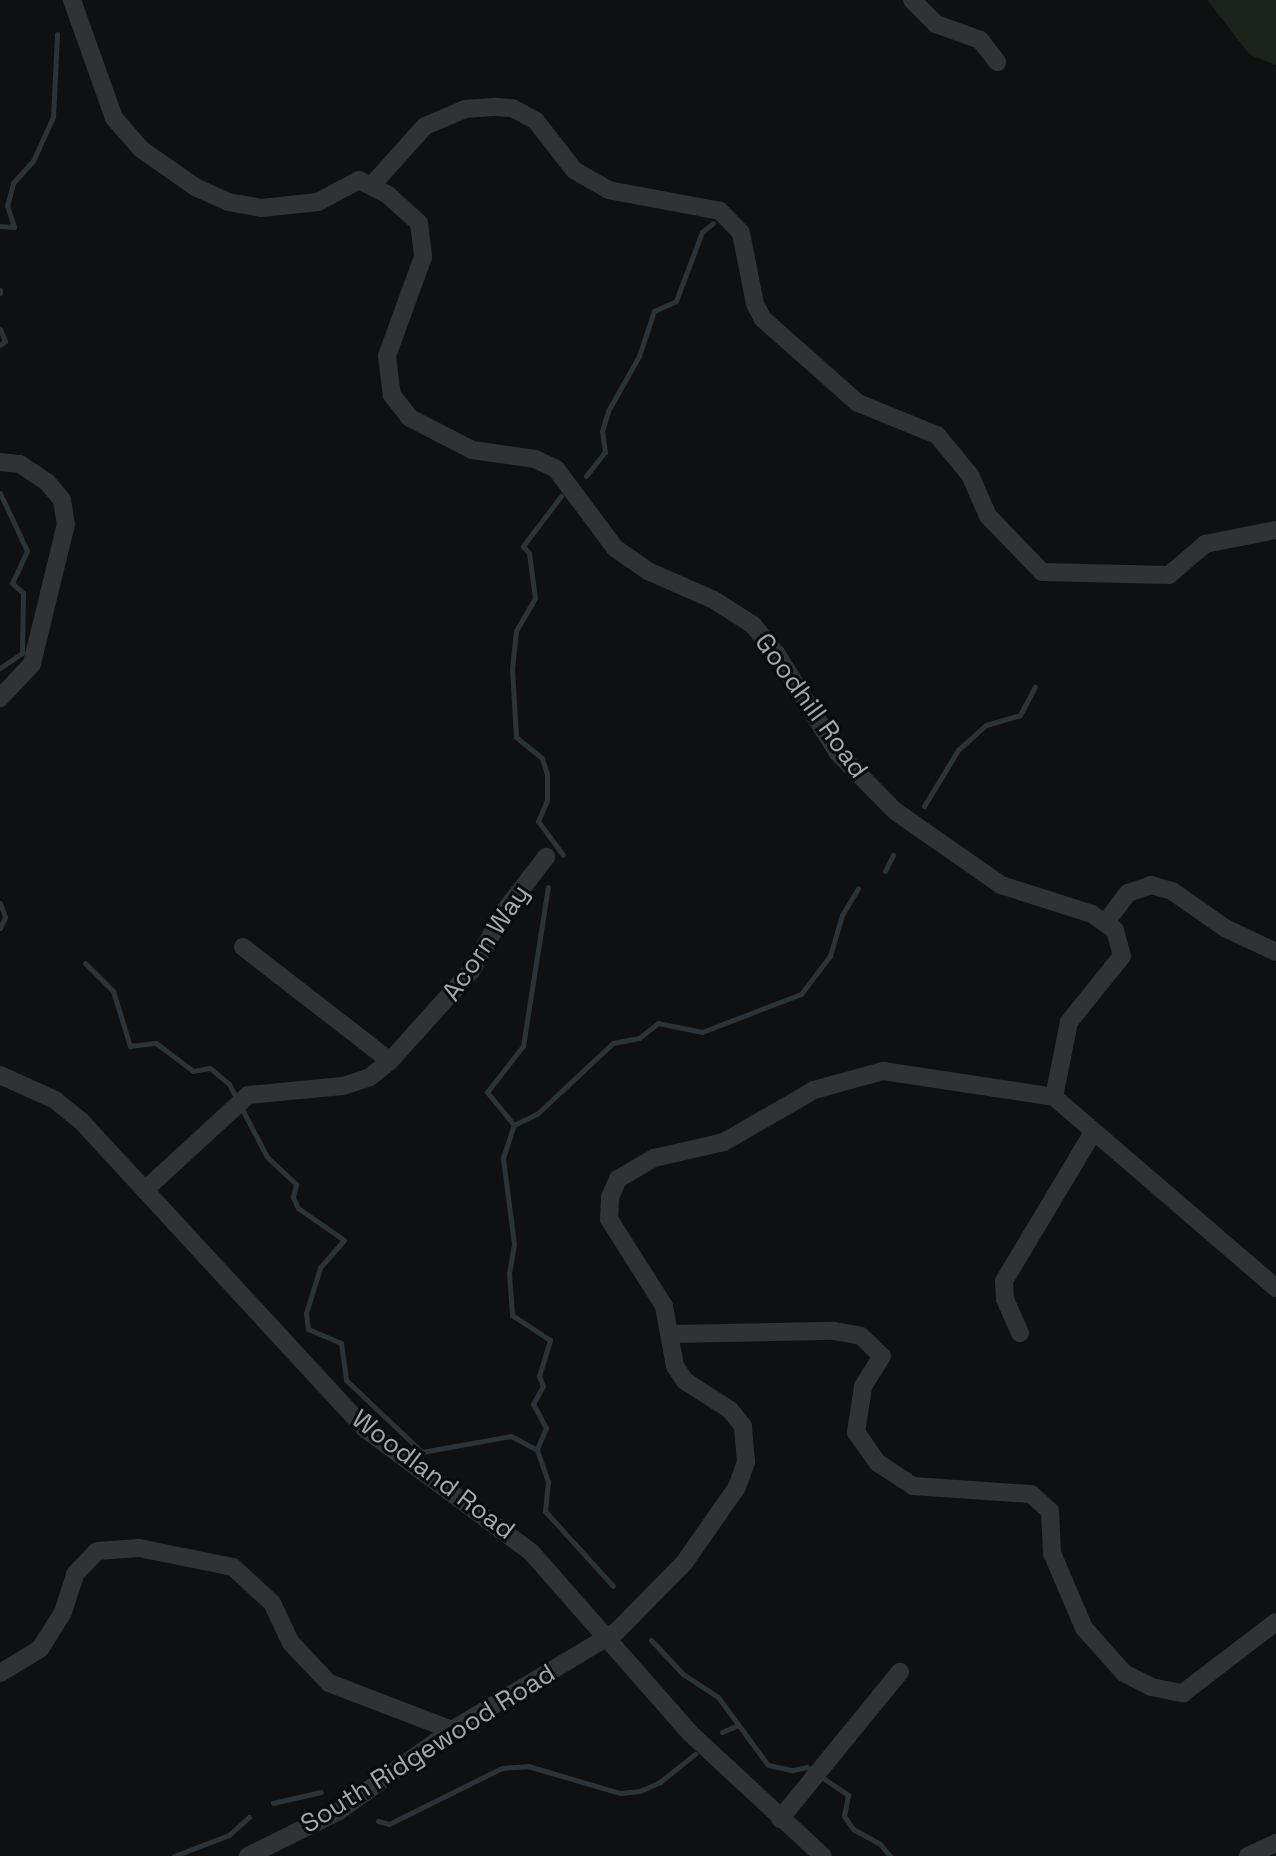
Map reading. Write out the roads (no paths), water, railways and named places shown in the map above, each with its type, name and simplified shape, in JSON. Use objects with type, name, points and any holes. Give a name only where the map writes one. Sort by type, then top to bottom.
[{"type":"street","points":[[72,0],[114,118],[141,149],[195,187],[228,202],[262,208],[318,202],[359,180],[372,185],[425,126],[465,109],[496,107],[536,121],[574,170],[608,190],[720,211],[741,233],[755,304],[763,319],[858,403],[937,435],[970,475],[988,516],[1042,572],[1169,575],[1205,544],[1276,530]]},
{"type":"street","points":[[912,0],[936,24],[980,40],[997,62]]},
{"type":"street","name":"Goodhill Road","points":[[372,185],[411,214],[423,233],[423,257],[387,356],[392,395],[410,418],[472,450],[535,459],[556,469],[573,486],[597,528],[624,555],[648,571],[726,606],[753,625],[776,653],[838,753],[895,811],[1001,885],[1106,922]]},
{"type":"street","points":[[0,462],[20,464],[47,482],[62,500],[66,524],[32,664],[0,698]]},
{"type":"street","name":"Acorn Way","points":[[147,1188],[248,1095],[343,1086],[370,1077],[390,1061],[471,971],[506,909],[546,857]]},
{"type":"street","points":[[1276,952],[1213,922],[1172,891],[1151,885],[1128,893],[1106,922],[1120,938],[1122,956],[1069,1022],[1054,1097],[1276,1288]]},
{"type":"street","points":[[243,947],[390,1061]]},
{"type":"street","name":"South Ridgewood Road","points":[[248,1856],[339,1811],[452,1730],[606,1639],[684,1563],[737,1487],[746,1462],[743,1426],[730,1410],[685,1381],[675,1366],[664,1306],[609,1219],[610,1197],[630,1170],[654,1158],[706,1150],[814,1090],[883,1071],[1054,1097]]},
{"type":"street","name":"Woodland Road","points":[[0,1075],[55,1100],[147,1188],[364,1428],[531,1552],[690,1733],[823,1856]]},
{"type":"street","points":[[1020,1333],[1005,1299],[1004,1281],[1093,1132]]},
{"type":"street","points":[[671,1334],[834,1331],[861,1336],[882,1356],[863,1387],[856,1432],[878,1463],[913,1486],[1031,1494],[1050,1511],[1052,1553],[1084,1628],[1124,1673],[1151,1687],[1183,1693],[1276,1622]]},
{"type":"street","points":[[0,1673],[40,1649],[63,1612],[75,1574],[97,1551],[139,1548],[233,1567],[272,1603],[291,1643],[329,1683],[452,1730]]},
{"type":"street","points":[[780,1819],[814,1782],[900,1672]]},
{"type":"street","points":[[1248,1856],[1276,1843]]},
{"type":"waterway","points":[[0,226],[14,227],[7,206],[13,183],[33,161],[53,117],[57,34]]},
{"type":"waterway","points":[[586,476],[605,452],[602,431],[608,411],[639,356],[654,311],[676,301],[702,232],[713,223]]},
{"type":"waterway","points":[[0,329],[5,341],[0,345]]},
{"type":"waterway","points":[[0,493],[27,551],[12,583],[23,593],[22,653],[0,668]]},
{"type":"waterway","points":[[561,496],[523,546],[529,553],[535,598],[516,631],[512,669],[516,737],[542,758],[547,774],[547,800],[538,821],[563,855]]},
{"type":"waterway","points":[[924,806],[958,750],[986,725],[1020,715],[1035,687]]},
{"type":"waterway","points":[[885,871],[893,855]]},
{"type":"waterway","points":[[537,1449],[546,1428],[533,1404],[543,1386],[539,1376],[550,1340],[512,1315],[509,1273],[514,1244],[503,1158],[514,1125],[487,1092],[523,1046],[548,887]]},
{"type":"waterway","points":[[514,1125],[537,1114],[613,1043],[639,1038],[658,1023],[702,1032],[801,994],[830,956],[842,915],[858,888]]},
{"type":"waterway","points":[[0,903],[5,917],[0,928]]},
{"type":"waterway","points":[[85,963],[113,991],[130,1046],[156,1043],[193,1071],[210,1068],[229,1084],[267,1157],[296,1184],[293,1197],[298,1208],[344,1240],[320,1268],[306,1313],[308,1329],[341,1343],[346,1380],[422,1452],[511,1436],[537,1450],[548,1482],[545,1511],[613,1586]]},
{"type":"waterway","points":[[651,1640],[683,1674],[718,1697],[768,1765],[792,1770],[807,1767],[848,1795],[844,1816],[853,1829],[880,1844],[890,1856]]},
{"type":"waterway","points":[[722,1732],[736,1726]]},
{"type":"waterway","points":[[378,1821],[389,1824],[502,1768],[528,1766],[620,1793],[640,1791],[660,1782],[695,1754]]},
{"type":"waterway","points":[[273,1803],[321,1792]]},
{"type":"waterway","points":[[174,1856],[229,1835],[249,1817]]}]
